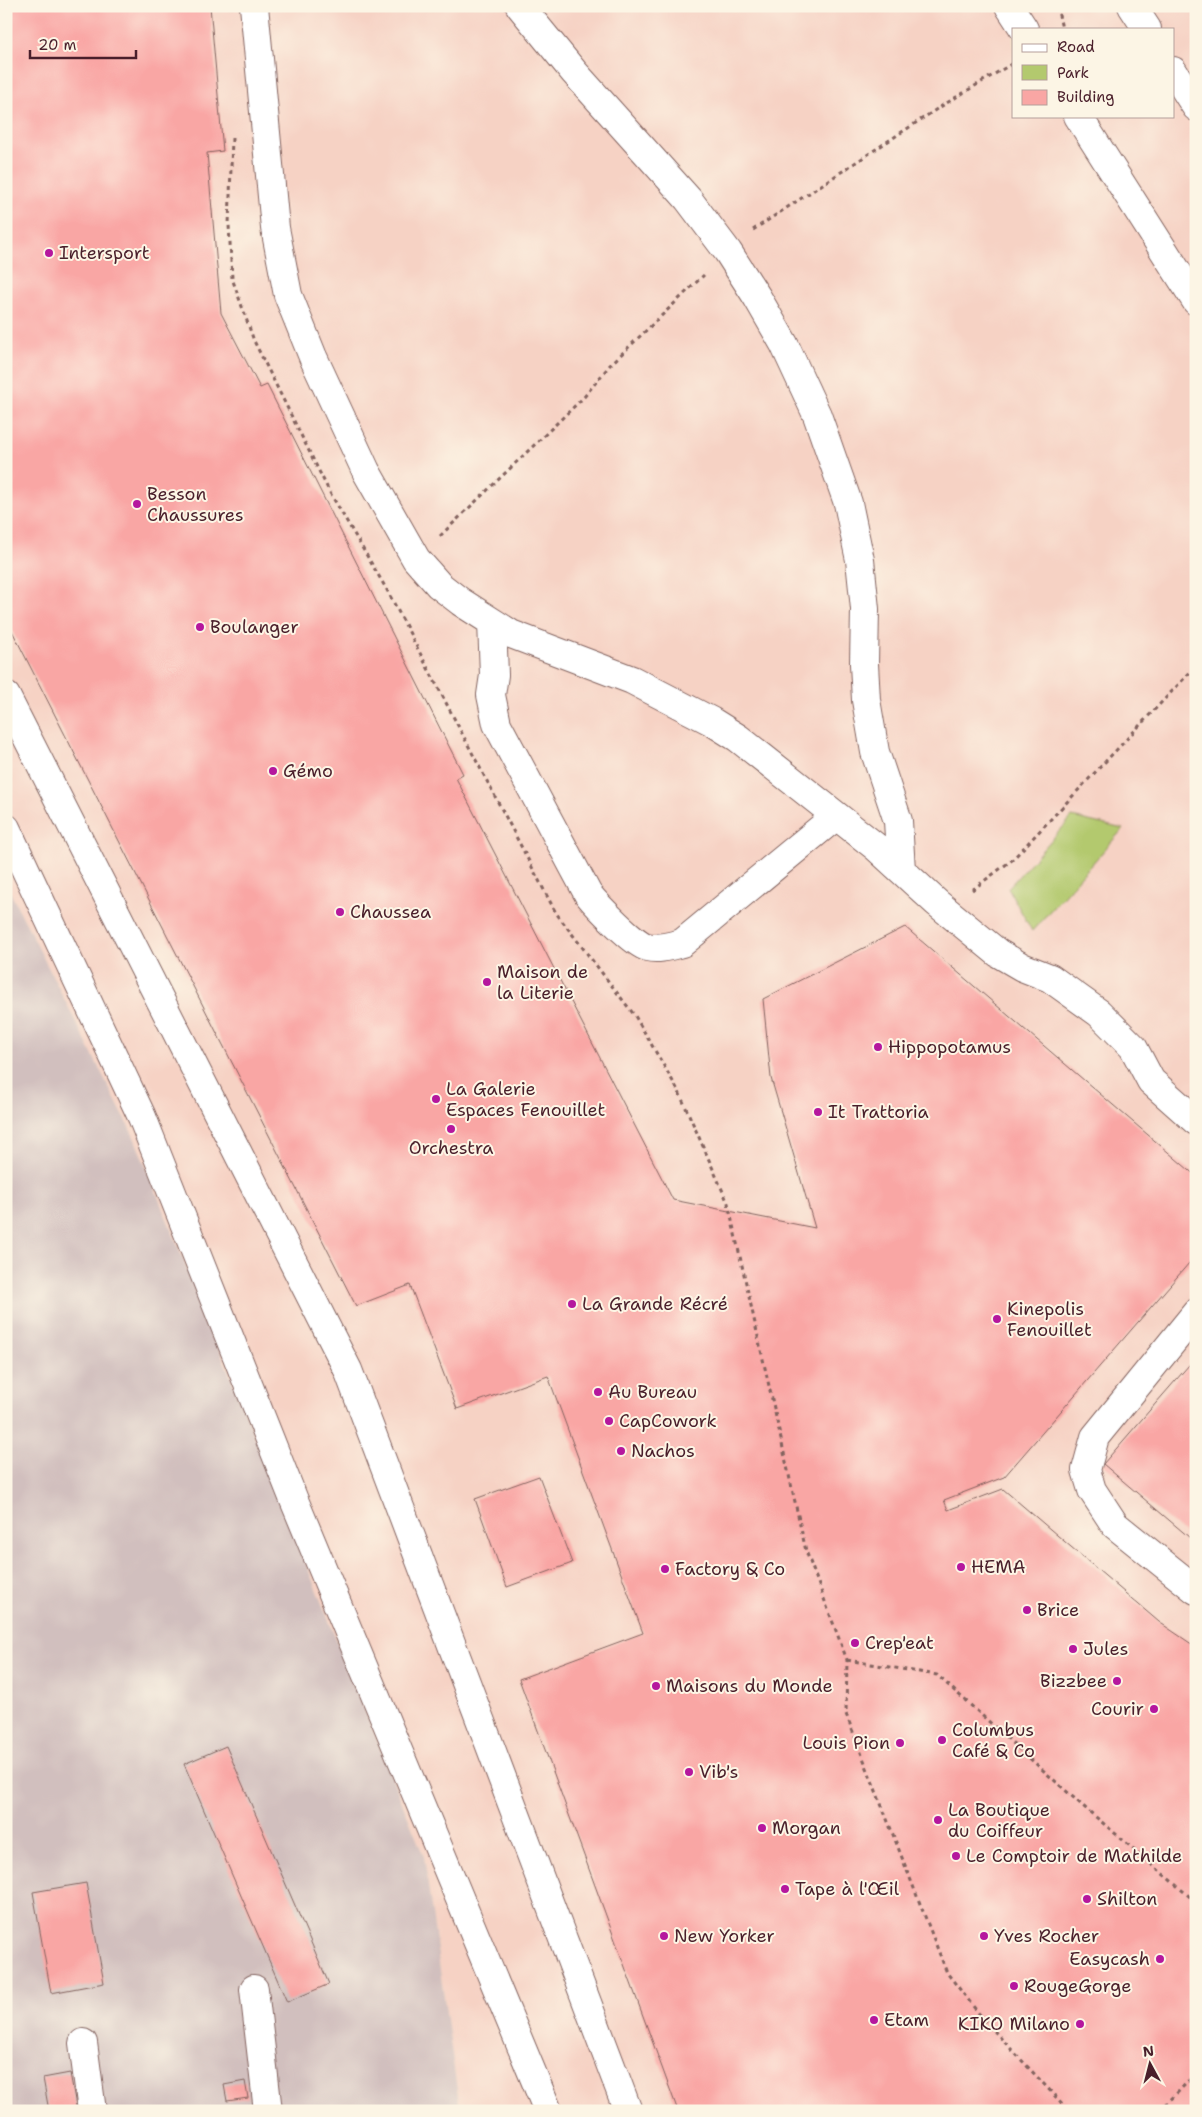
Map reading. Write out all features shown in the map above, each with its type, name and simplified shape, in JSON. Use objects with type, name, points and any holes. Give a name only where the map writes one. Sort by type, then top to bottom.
[{"type":"street","points":[[254,6],[275,228],[288,294],[313,356],[366,471],[416,559],[439,585],[511,634],[632,680],[711,721],[763,757],[876,847],[937,903],[998,953],[1022,967],[1050,978],[1100,1012],[1133,1047],[1151,1081],[1196,1120]]},
{"type":"street","points":[[520,6],[574,72],[688,199],[728,252],[757,297],[802,381],[824,435],[848,503],[860,560],[864,599],[866,700],[875,752],[898,821],[901,870]]},
{"type":"street","points":[[1009,6],[1023,28]]},
{"type":"street","points":[[1132,6],[1146,28]]},
{"type":"street","points":[[1174,73],[1196,107]]},
{"type":"street","points":[[1079,118],[1196,301]]},
{"type":"street","points":[[492,622],[494,675],[491,695],[497,724],[588,894],[600,909],[644,947],[662,948],[682,943],[836,816]]},
{"type":"street","points":[[6,696],[348,1370],[628,2111]]},
{"type":"street","points":[[6,828],[142,1117],[294,1500],[548,2111]]},
{"type":"street","points":[[1196,1313],[1095,1437],[1086,1470],[1092,1490],[1115,1524],[1196,1590]]},
{"type":"street","points":[[254,1989],[268,2111]]},
{"type":"street","points":[[83,2043],[92,2111]]},
{"type":"path","points":[[1057,6],[1062,28]]},
{"type":"path","points":[[387,590],[416,559],[584,397],[610,365],[752,231],[940,107],[1012,64]]},
{"type":"path","points":[[937,903],[968,893],[1012,860],[1196,666]]},
{"type":"path","points":[[1069,2111],[984,2020],[947,1973],[846,1714],[847,1660],[937,1675],[1084,1807],[1196,1902]]},
{"type":"path","points":[[1160,2111],[1196,2073]]},
{"type":"shaded area","points":[[6,6],[1196,6],[1196,2111],[460,2111],[424,1857],[134,1137],[6,884]]},
{"type":"shaded area","points":[[6,884],[134,1137],[424,1857],[460,2111],[6,2111]]},
{"type":"green space","points":[[1072,817],[1123,829],[1032,931],[1008,888]]},
{"type":"building","points":[[6,6],[210,6],[223,151],[207,153],[221,313],[260,388],[267,385],[463,774],[456,778],[673,1200],[815,1228],[771,1078],[763,999],[905,927],[1196,1176],[1196,1255],[1004,1477],[944,1500],[948,1510],[1003,1489],[1159,1622],[1196,1647],[1196,2111],[678,2111],[519,1679],[643,1633],[548,1376],[457,1409],[410,1285],[356,1306],[6,619]]},
{"type":"building","points":[[1196,1357],[1196,1543],[1103,1464]]},
{"type":"building","points":[[539,1476],[572,1563],[507,1587],[475,1499]]},
{"type":"building","points":[[226,1746],[329,1984],[287,2002],[184,1764]]},
{"type":"building","points":[[86,1883],[104,1983],[51,1993],[33,1892]]},
{"type":"building","points":[[70,2073],[77,2111],[49,2111],[43,2078]]},
{"type":"building","points":[[245,2081],[248,2098],[227,2101],[224,2085]]},
{"type":"place","name":"Intersport","points":[[49,253]]},
{"type":"place","name":"Besson Chaussures","points":[[137,504]]},
{"type":"place","name":"Boulanger","points":[[200,627]]},
{"type":"place","name":"Gémo","points":[[273,771]]},
{"type":"place","name":"Chaussea","points":[[340,912]]},
{"type":"place","name":"Maison de la Literie","points":[[487,982]]},
{"type":"place","name":"Hippopotamus","points":[[878,1047]]},
{"type":"place","name":"La Galerie Espaces Fenouillet","points":[[436,1099]]},
{"type":"place","name":"It Trattoria","points":[[818,1112]]},
{"type":"place","name":"Orchestra","points":[[451,1129]]},
{"type":"place","name":"La Grande Récré","points":[[572,1304]]},
{"type":"place","name":"Kinepolis Fenouillet","points":[[997,1319]]},
{"type":"place","name":"Au Bureau","points":[[598,1392]]},
{"type":"place","name":"CapCowork","points":[[609,1421]]},
{"type":"place","name":"Nachos","points":[[621,1451]]},
{"type":"place","name":"HEMA","points":[[961,1567]]},
{"type":"place","name":"Factory & Co","points":[[665,1569]]},
{"type":"place","name":"Brice","points":[[1027,1610]]},
{"type":"place","name":"Crep'eat","points":[[855,1643]]},
{"type":"place","name":"Jules","points":[[1073,1649]]},
{"type":"place","name":"Bizzbee","points":[[1117,1681]]},
{"type":"place","name":"Maisons du Monde","points":[[656,1686]]},
{"type":"place","name":"Courir","points":[[1154,1709]]},
{"type":"place","name":"Columbus Café & Co","points":[[942,1740]]},
{"type":"place","name":"Louis Pion","points":[[900,1743]]},
{"type":"place","name":"Vib's","points":[[689,1772]]},
{"type":"place","name":"La Boutique du Coiffeur","points":[[938,1820]]},
{"type":"place","name":"Morgan","points":[[762,1828]]},
{"type":"place","name":"Le Comptoir de Mathilde","points":[[956,1856]]},
{"type":"place","name":"Tape à l'Œil","points":[[785,1889]]},
{"type":"place","name":"Shilton","points":[[1087,1899]]},
{"type":"place","name":"New Yorker","points":[[664,1936]]},
{"type":"place","name":"Yves Rocher","points":[[984,1936]]},
{"type":"place","name":"Easycash","points":[[1160,1959]]},
{"type":"place","name":"RougeGorge","points":[[1014,1986]]},
{"type":"place","name":"Etam","points":[[874,2020]]},
{"type":"place","name":"KIKO Milano","points":[[1080,2024]]}]
